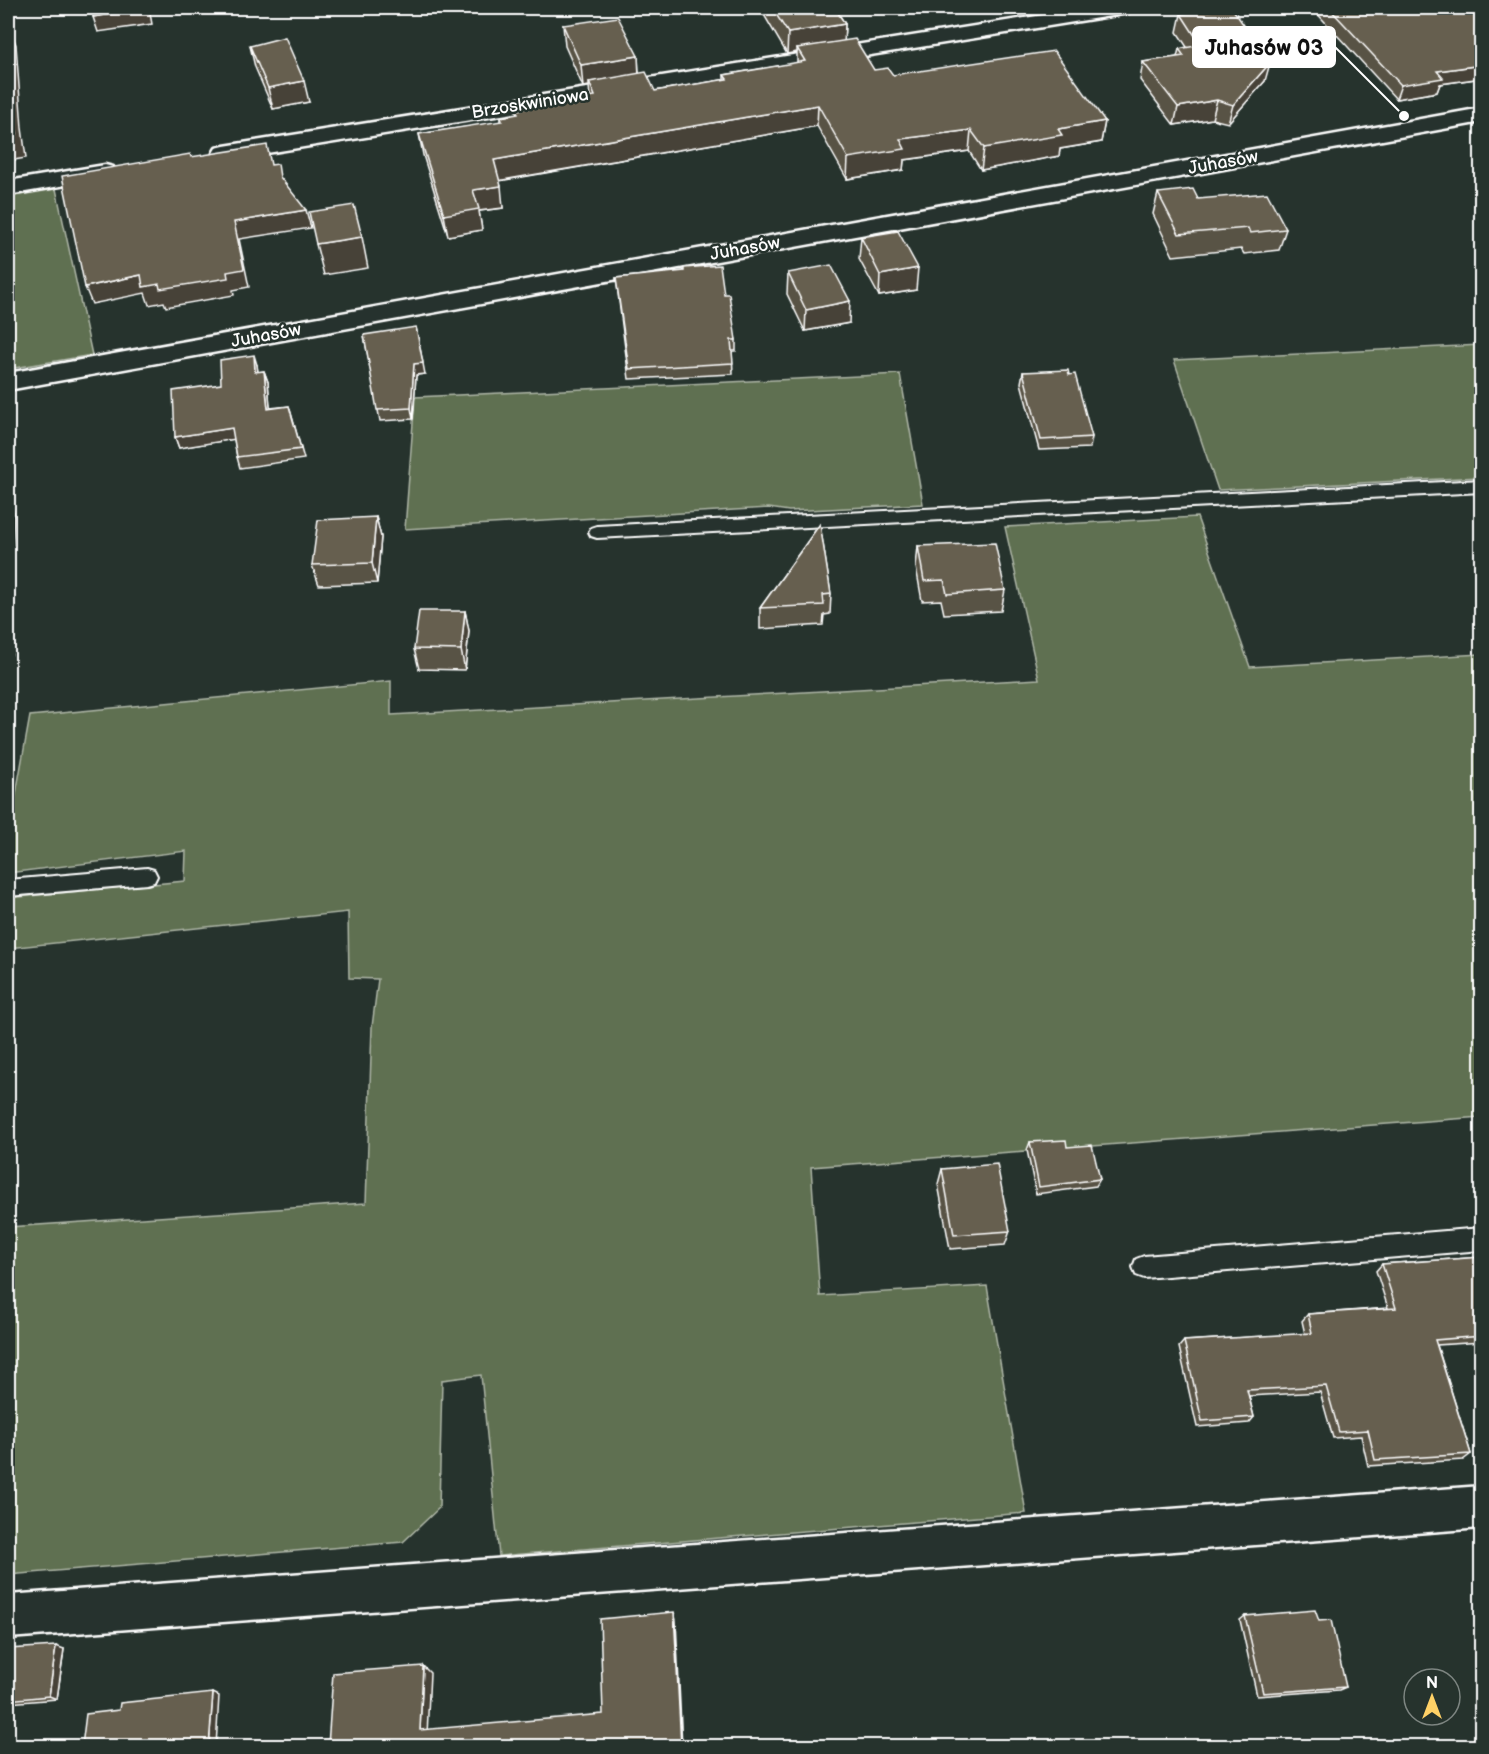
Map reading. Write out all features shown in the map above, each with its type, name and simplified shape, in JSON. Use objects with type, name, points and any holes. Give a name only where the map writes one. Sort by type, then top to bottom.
[{"type":"street","name":"Brzoskwiniowa","points":[[204,156],[1123,8]]},
{"type":"street","name":"Juhasów","points":[[8,382],[1482,115]]},
{"type":"street","points":[[8,188],[122,169]]},
{"type":"street","points":[[8,1617],[1482,1506]]},
{"type":"lane","points":[[597,532],[1482,486]]},
{"type":"lane","points":[[8,888],[147,876]]},
{"type":"lane","points":[[1144,1267],[1482,1239]]},
{"type":"green space","points":[[56,189],[92,355],[8,369],[8,197]]},
{"type":"green space","points":[[1481,345],[1481,477],[1218,490],[1174,360]]},
{"type":"green space","points":[[900,374],[923,504],[789,511],[769,508],[405,529],[415,397]]},
{"type":"green space","points":[[1197,517],[1250,667],[1481,654],[1481,1117],[811,1167],[820,1296],[987,1286],[1026,1513],[499,1556],[481,1375],[442,1380],[439,1508],[403,1542],[8,1575],[8,1227],[366,1203],[372,1027],[378,979],[349,978],[348,912],[8,948],[8,898],[185,881],[186,851],[8,873],[8,838],[30,716],[391,681],[391,715],[1039,679],[1005,527]]},
{"type":"building","points":[[92,8],[147,8],[147,9],[93,17]]},
{"type":"building","points":[[772,8],[835,8],[845,24],[788,33]]},
{"type":"building","points":[[1232,8],[1270,63],[1233,105],[1217,100],[1178,107],[1143,62],[1184,56],[1179,49],[1201,45],[1181,14]]},
{"type":"building","points":[[1329,8],[1482,8],[1482,65],[1437,71],[1443,78],[1401,85]]},
{"type":"building","points":[[618,17],[638,56],[581,65],[563,25]]},
{"type":"building","points":[[8,23],[12,105],[17,134],[8,136]]},
{"type":"building","points":[[285,37],[304,81],[268,88],[250,46]]},
{"type":"building","points":[[855,39],[874,70],[888,68],[893,75],[1054,51],[1105,121],[1058,129],[1062,135],[984,148],[971,130],[900,139],[905,149],[848,158],[818,105],[494,160],[501,186],[473,190],[479,209],[444,215],[419,134],[502,121],[501,117],[518,114],[516,110],[595,96],[589,82],[646,72],[655,91],[727,79],[724,75],[805,61],[797,48]]},
{"type":"building","points":[[267,145],[271,165],[278,164],[280,177],[306,210],[234,222],[244,269],[227,272],[228,278],[160,289],[159,284],[143,287],[141,275],[85,287],[62,176],[190,154],[191,157]]},
{"type":"building","points":[[1193,189],[1198,199],[1267,193],[1286,229],[1250,233],[1248,228],[1179,234],[1158,193]]},
{"type":"building","points":[[354,205],[362,237],[316,244],[309,212]]},
{"type":"building","points":[[898,231],[918,268],[880,275],[861,237]]},
{"type":"building","points":[[720,265],[724,294],[729,294],[736,340],[731,340],[733,363],[629,369],[616,278]]},
{"type":"building","points":[[831,265],[850,301],[806,310],[788,273]]},
{"type":"building","points":[[416,327],[423,363],[414,364],[411,408],[377,410],[364,335]]},
{"type":"building","points":[[254,355],[255,372],[264,371],[268,409],[289,406],[301,449],[237,457],[232,428],[175,437],[173,391],[221,384],[220,360]]},
{"type":"building","points":[[1068,370],[1069,375],[1075,374],[1092,437],[1041,440],[1023,372]]},
{"type":"building","points":[[376,517],[372,563],[312,565],[318,520]]},
{"type":"building","points":[[820,524],[831,594],[823,595],[824,605],[760,608]]},
{"type":"building","points":[[995,543],[1005,590],[947,594],[944,580],[924,581],[918,546]]},
{"type":"building","points":[[419,611],[465,611],[461,650],[414,649]]},
{"type":"building","points":[[1066,1140],[1067,1147],[1092,1145],[1100,1179],[1039,1187],[1030,1142]]},
{"type":"building","points":[[997,1164],[1010,1231],[954,1235],[942,1169]]},
{"type":"building","points":[[1482,1257],[1482,1336],[1435,1340],[1471,1454],[1375,1460],[1368,1430],[1339,1432],[1326,1386],[1247,1390],[1254,1417],[1202,1421],[1184,1341],[1312,1333],[1308,1314],[1396,1308],[1382,1264]]},
{"type":"building","points":[[1315,1610],[1319,1621],[1331,1620],[1346,1687],[1263,1693],[1245,1616]]},
{"type":"building","points":[[674,1612],[681,1746],[328,1746],[333,1673],[423,1666],[420,1730],[603,1714],[600,1619]]},
{"type":"building","points":[[56,1646],[49,1696],[8,1700],[8,1649]]},
{"type":"building","points":[[213,1693],[209,1746],[82,1746],[86,1714],[119,1710],[120,1703]]},
{"type":"place","name":"Juhasów 03","points":[[1404,116]]}]
